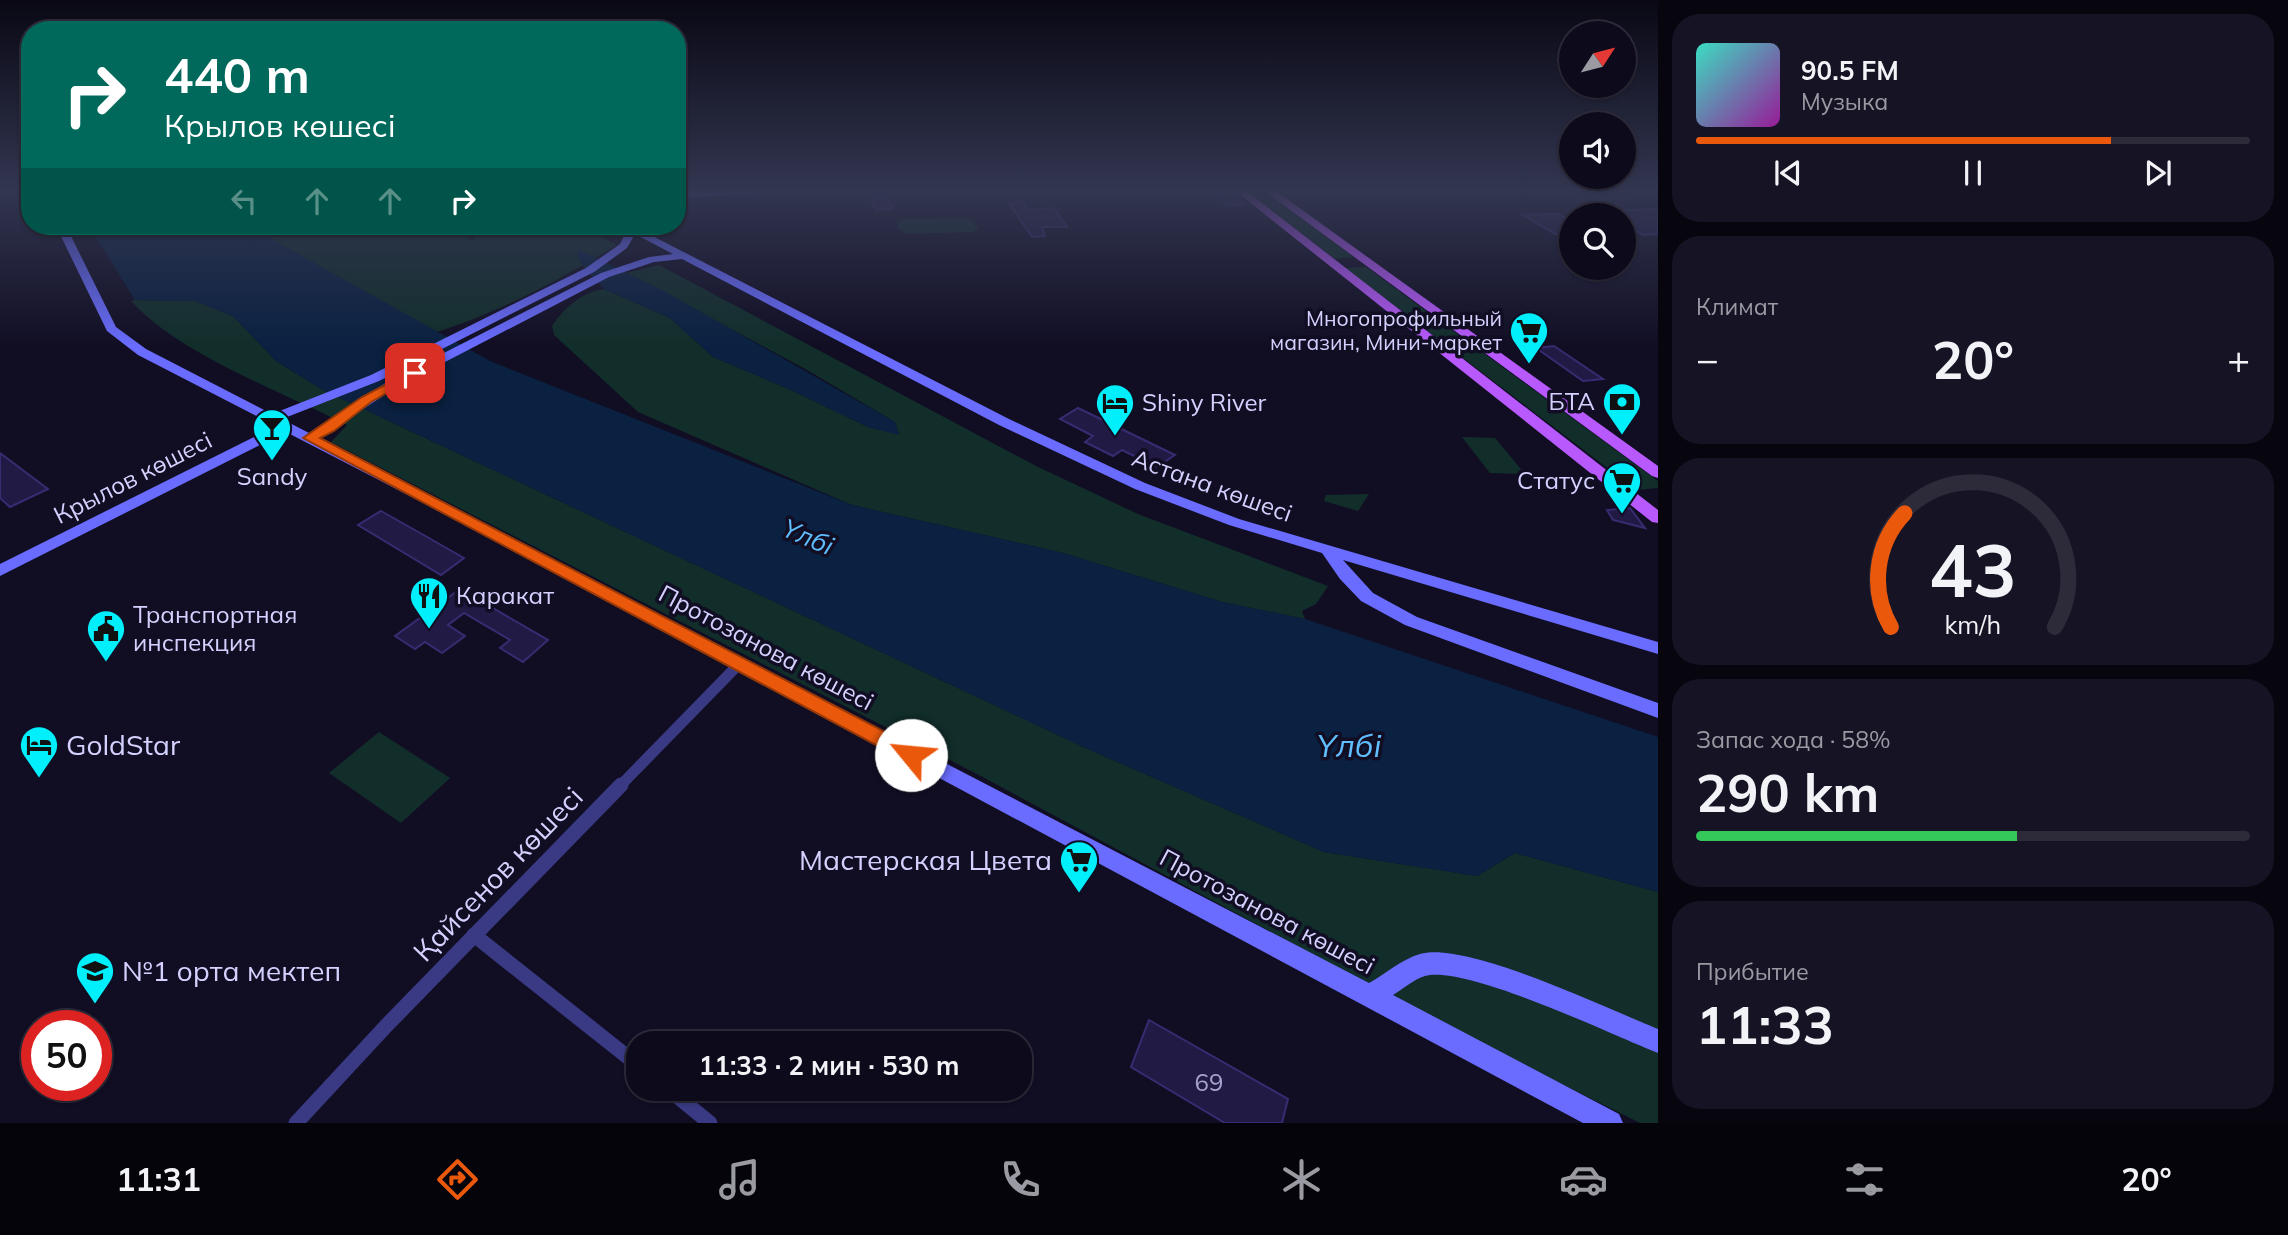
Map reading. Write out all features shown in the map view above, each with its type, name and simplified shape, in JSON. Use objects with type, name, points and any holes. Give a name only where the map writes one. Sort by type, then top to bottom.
[{"type":"main road","name":"Протозанова көшесі","points":[[68,241],[110,329],[142,352],[528,551],[1610,1123]]},
{"type":"main road","points":[[273,418],[375,378],[590,270],[624,246],[625,241]]},
{"type":"main road","name":"Астана көшесі","points":[[657,241],[1004,422],[1140,486],[1234,522],[1329,552],[1658,648]]},
{"type":"main road","points":[[1303,241],[1658,518]]},
{"type":"main road","points":[[1340,241],[1658,473]]},
{"type":"main road","points":[[309,438],[391,385],[605,275],[653,259],[686,256]]},
{"type":"main road","points":[[1330,263],[1366,260]]},
{"type":"main road","name":"Крылов көшесі","points":[[0,571],[287,426]]},
{"type":"main road","points":[[1329,552],[1367,597],[1411,621],[1658,710]]},
{"type":"main road","points":[[1369,996],[1422,965],[1448,964],[1493,974],[1658,1041]]},
{"type":"street","name":"Қайсенов көшесі","points":[[296,1123],[316,1098],[739,664]]},
{"type":"street","points":[[474,936],[626,1056]]},
{"type":"street","points":[[683,1101],[710,1123]]},
{"type":"green space","points":[[275,241],[610,241],[617,245],[530,294],[437,332]]},
{"type":"green space","points":[[1312,241],[1333,241],[1354,257],[1335,259]]},
{"type":"green space","points":[[659,265],[1036,466],[1138,514],[1328,586],[1316,604],[1302,611],[1305,619],[1222,602],[1063,553],[852,505],[638,412],[554,335],[552,326],[557,319],[574,302],[588,294],[604,289],[670,318],[713,357],[868,427],[899,434],[895,422],[807,370],[627,273]]},
{"type":"green space","points":[[1366,267],[1658,481],[1658,488],[1636,490],[1345,268]]},
{"type":"green space","points":[[131,301],[195,301],[233,316],[276,361],[323,390],[1090,750],[1324,852],[1477,876],[1515,853],[1658,892],[1658,1123],[1640,1123],[1448,1027],[977,774],[331,442],[347,425],[203,355],[152,320]]},
{"type":"green space","points":[[1462,437],[1495,438],[1525,474],[1490,473]]},
{"type":"green space","points":[[1369,494],[1358,511],[1324,501],[1326,495]]},
{"type":"green space","points":[[379,732],[450,778],[401,823],[329,773]]},
{"type":"water","name":"Үлбі","points":[[99,241],[276,241],[490,361],[852,505],[1063,553],[1222,602],[1305,619],[1658,737],[1658,892],[1515,853],[1477,876],[1324,852],[1090,750],[323,390],[276,361],[233,316],[195,301],[135,300]]},
{"type":"water","points":[[578,249],[664,291],[895,422],[899,435],[868,427],[713,357],[670,318],[604,289],[581,264],[577,255]]},
{"type":"building","points":[[1554,346],[1603,379],[1583,381],[1536,348]]},
{"type":"building","name":"Shiny River","points":[[1078,408],[1175,455],[1157,467],[1122,450],[1113,456],[1085,442],[1093,436],[1060,419]]},
{"type":"building","points":[[0,453],[48,489],[10,507],[0,498]]},
{"type":"building","name":"Статус","points":[[1630,508],[1645,528],[1613,520],[1607,510]]},
{"type":"building","points":[[381,511],[464,558],[441,575],[358,525]]},
{"type":"building","name":"Каракат","points":[[460,589],[548,640],[523,662],[500,648],[510,640],[464,613],[448,625],[465,636],[442,653],[425,642],[415,649],[395,636]]},
{"type":"building","points":[[1149,1020],[1288,1099],[1282,1123],[1225,1123],[1131,1067]]},
{"type":"place","name":"Многопрофильный магазин, Мини-маркет","points":[[1529,365]]},
{"type":"place","name":"БТА","points":[[1622,436]]},
{"type":"place","name":"Shiny River","points":[[1115,437]]},
{"type":"place","name":"Sandy","points":[[272,462]]},
{"type":"place","name":"Статус","points":[[1622,515]]},
{"type":"place","name":"Каракат","points":[[429,630]]},
{"type":"place","name":"Транспортная инспекция","points":[[106,663]]},
{"type":"place","name":"GoldStar","points":[[39,779]]},
{"type":"place","name":"Мастерская Цвета","points":[[1079,894]]},
{"type":"place","name":"№1 орта мектеп","points":[[95,1005]]},
{"type":"route","points":[[415,373],[366,399],[329,428],[309,438],[504,538],[911,755]]}]
